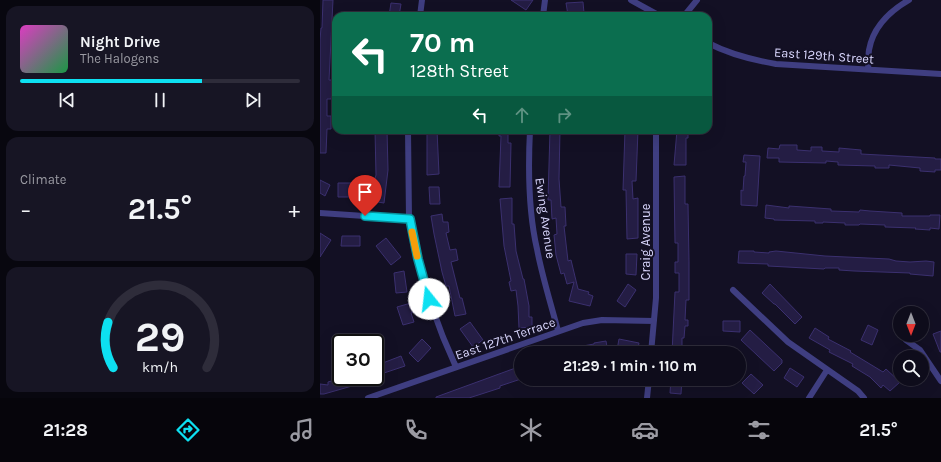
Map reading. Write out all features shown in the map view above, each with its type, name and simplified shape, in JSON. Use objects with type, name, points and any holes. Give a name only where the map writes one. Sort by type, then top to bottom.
[{"type":"street","points":[[420,12],[422,0]]},
{"type":"street","points":[[544,12],[545,0]]},
{"type":"street","points":[[631,0],[653,12]]},
{"type":"street","points":[[687,12],[697,0]]},
{"type":"street","points":[[868,69],[869,50],[874,34],[884,19],[896,7],[909,0]]},
{"type":"street","name":"East 129th Street","points":[[712,45],[756,60],[776,64],[941,74]]},
{"type":"street","points":[[408,134],[410,219],[418,259],[429,299],[456,367]]},
{"type":"street","name":"Ewing Avenue","points":[[530,134],[529,171],[536,248],[558,331]]},
{"type":"street","name":"Craig Avenue","points":[[652,346],[656,298],[656,134]]},
{"type":"street","points":[[320,213],[410,219]]},
{"type":"street","points":[[733,290],[788,342],[858,391],[864,398]]},
{"type":"street","name":"East 127th Terrace","points":[[368,398],[558,331],[583,324],[602,320],[654,321]]},
{"type":"street","points":[[909,342],[920,350],[941,381]]},
{"type":"street","points":[[809,398],[827,370]]},
{"type":"street","points":[[647,398],[648,386]]},
{"type":"building","points":[[323,0],[333,0],[329,80],[332,80],[332,95],[331,99],[327,99],[327,116],[331,116],[331,129],[327,129],[326,153],[320,153],[320,40]]},
{"type":"building","points":[[511,0],[533,0],[526,10]]},
{"type":"building","points":[[583,2],[584,12],[568,12],[566,3]]},
{"type":"building","points":[[391,3],[401,4],[400,12],[390,12]]},
{"type":"building","points":[[375,134],[387,134],[388,170],[384,203],[371,201],[371,182],[374,182],[376,175]]},
{"type":"building","points":[[427,134],[437,134],[439,174],[427,175]]},
{"type":"building","points":[[499,134],[508,134],[508,143],[511,143],[510,187],[499,187],[501,136],[499,136]]},
{"type":"building","points":[[550,134],[560,134],[559,179],[561,207],[565,207],[566,226],[564,226],[568,261],[571,260],[578,289],[589,292],[588,294],[593,296],[590,306],[569,301],[574,282],[567,284],[564,273],[561,274],[556,255],[554,235],[557,234],[556,218],[552,219],[551,200],[548,200]]},
{"type":"building","points":[[625,134],[638,134],[636,181],[632,181],[633,199],[638,198],[638,238],[627,239],[626,190],[623,190]]},
{"type":"building","points":[[677,134],[688,134],[688,138],[686,138],[686,165],[674,165]]},
{"type":"building","points":[[780,145],[797,145],[797,150],[811,151],[811,147],[822,147],[822,151],[839,152],[839,148],[861,150],[861,154],[935,158],[941,159],[941,170],[935,170],[935,172],[920,171],[920,168],[889,165],[889,168],[875,168],[875,166],[838,165],[838,162],[826,161],[826,163],[779,162],[779,158],[767,158],[768,148],[779,149]]},
{"type":"building","points":[[744,155],[760,156],[757,206],[741,205],[741,190],[743,191],[746,162],[743,162]]},
{"type":"building","points":[[685,176],[685,204],[688,204],[689,300],[686,300],[685,320],[688,320],[688,326],[685,326],[682,346],[672,346],[675,292],[679,292],[679,273],[675,273],[675,262],[678,262],[678,243],[675,243],[674,177]]},
{"type":"building","points":[[320,180],[330,185],[325,196],[320,193]]},
{"type":"building","points":[[338,183],[358,183],[357,193],[349,193],[349,197],[338,197]]},
{"type":"building","points":[[429,187],[439,187],[440,204],[430,204]]},
{"type":"building","points":[[512,198],[512,224],[514,224],[516,251],[524,279],[529,306],[529,317],[532,317],[532,327],[519,328],[516,290],[511,291],[509,282],[511,281],[504,246],[500,199]]},
{"type":"building","points":[[766,205],[789,208],[789,206],[831,209],[831,211],[859,212],[860,210],[902,213],[902,216],[940,215],[939,229],[930,228],[930,230],[885,227],[885,225],[845,225],[845,223],[815,223],[815,221],[774,220],[765,218]]},
{"type":"building","points":[[442,214],[443,222],[448,222],[449,232],[446,233],[450,250],[456,249],[458,260],[451,262],[460,298],[462,298],[466,314],[455,316],[449,286],[446,286],[442,272],[431,216]]},
{"type":"building","points":[[320,233],[331,240],[320,257]]},
{"type":"building","points":[[342,236],[360,236],[360,246],[341,246]]},
{"type":"building","points":[[386,238],[401,257],[391,265],[376,246]]},
{"type":"building","points":[[739,251],[769,253],[776,251],[825,256],[889,259],[910,262],[934,262],[933,276],[910,273],[839,270],[839,268],[824,269],[738,263]]},
{"type":"building","points":[[626,254],[637,254],[636,275],[626,274]]},
{"type":"building","points":[[404,271],[407,292],[396,293],[394,273]]},
{"type":"building","points":[[628,284],[636,290],[625,307],[617,301]]},
{"type":"building","points":[[770,284],[802,317],[795,324],[762,293]]},
{"type":"building","points":[[411,303],[414,312],[411,313],[414,322],[403,325],[397,307]]},
{"type":"building","points":[[723,321],[740,321],[740,332],[723,331]]},
{"type":"building","points":[[470,322],[483,340],[473,347],[460,329]]},
{"type":"building","points":[[868,325],[878,330],[872,345],[861,340]]},
{"type":"building","points":[[815,328],[829,337],[828,339],[851,351],[850,352],[883,372],[886,369],[893,376],[893,386],[896,386],[890,391],[883,385],[881,388],[870,377],[852,366],[853,364],[829,352],[830,350],[809,338]]},
{"type":"building","points":[[750,330],[782,360],[782,363],[774,371],[741,340]]},
{"type":"building","points":[[941,331],[941,352],[940,352],[933,334]]},
{"type":"building","points":[[422,339],[431,348],[418,362],[409,353]]},
{"type":"building","points":[[619,339],[639,343],[638,346],[618,346]]},
{"type":"building","points":[[606,341],[607,346],[583,346]]},
{"type":"building","points":[[401,356],[405,366],[384,373],[384,363]]},
{"type":"building","points":[[790,368],[804,377],[797,387],[784,378]]},
{"type":"building","points":[[514,369],[514,381],[500,386],[500,388],[469,398],[436,397]]},
{"type":"building","points":[[751,374],[763,385],[754,394],[745,386],[746,379]]},
{"type":"building","points":[[332,381],[332,386],[352,386],[320,394],[320,384],[328,385],[328,382]]},
{"type":"building","points":[[670,386],[682,386],[681,394],[670,393]]},
{"type":"slow traffic","points":[[412,232],[417,256]]},
{"type":"route","points":[[365,216],[410,219],[418,259],[429,299]]}]
